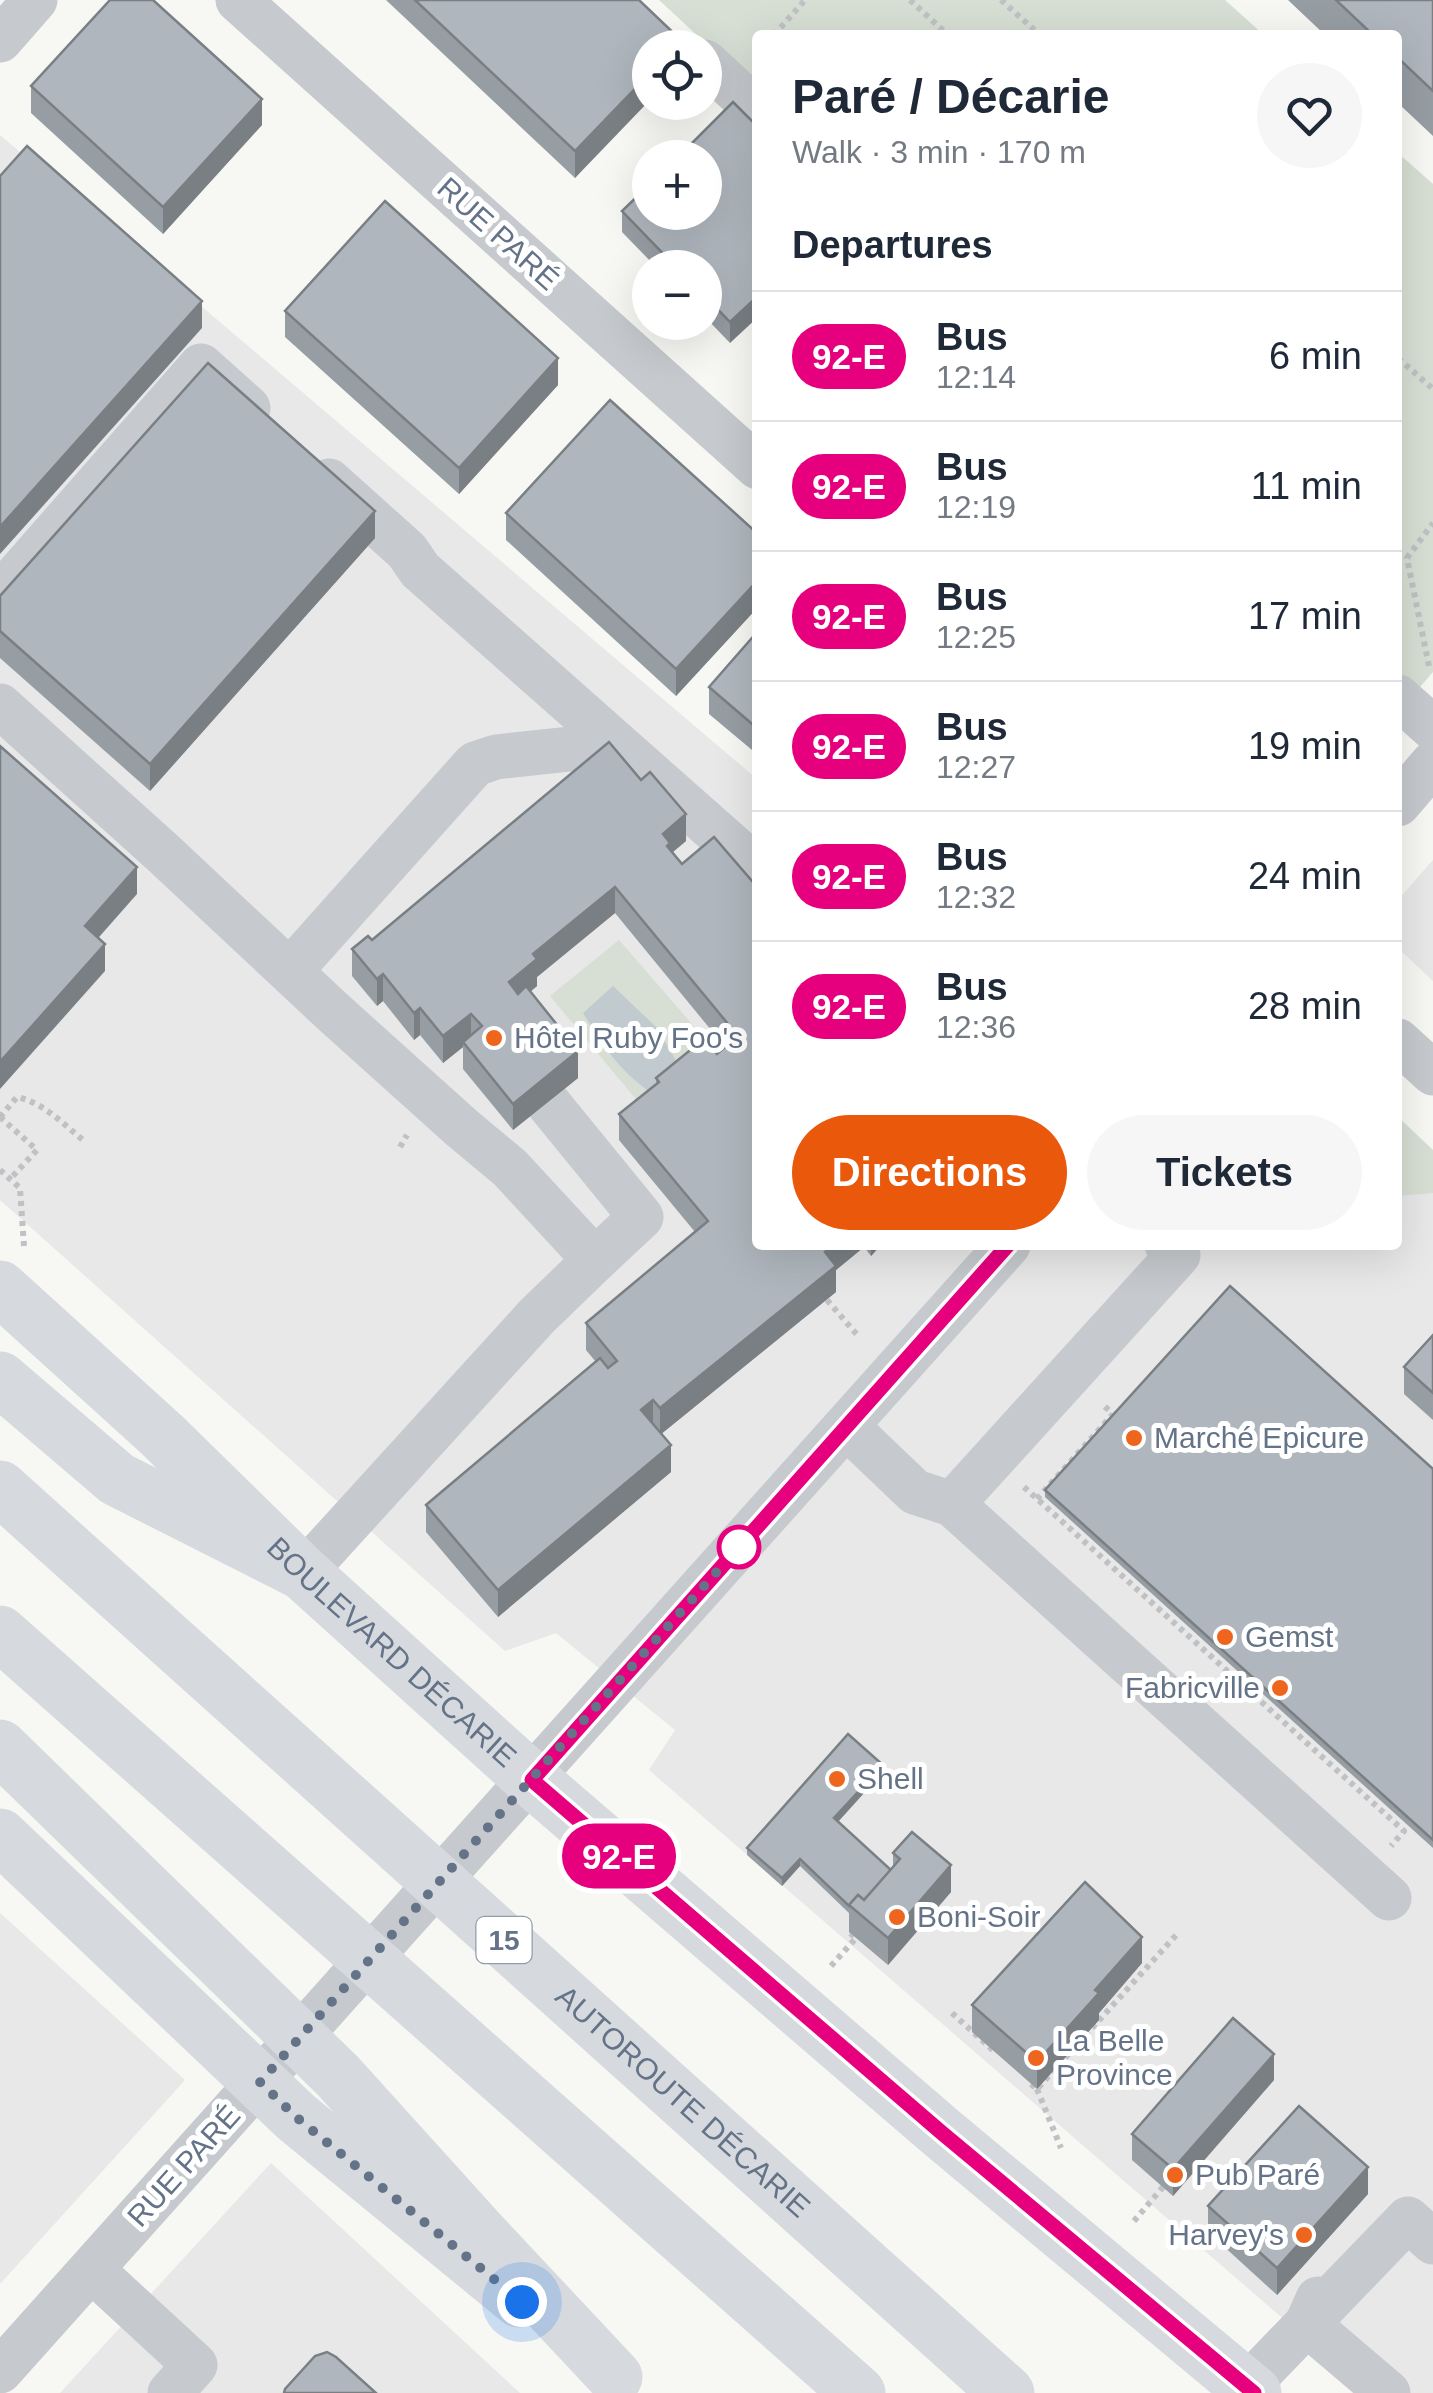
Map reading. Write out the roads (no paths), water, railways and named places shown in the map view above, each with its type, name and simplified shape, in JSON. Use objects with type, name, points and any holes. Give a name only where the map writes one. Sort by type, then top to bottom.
[{"type":"main road","name":"BOULEVARD DÉCARIE","points":[[12,1267],[162,1435],[303,1573],[532,1780],[942,2133],[1250,2390]]},
{"type":"main road","points":[[0,1379],[116,1479],[303,1573]]},
{"type":"main road","name":"AUTOROUTE DÉCARIE","points":[[0,1488],[1008,2393]]},
{"type":"main road","points":[[0,1634],[858,2393]]},
{"type":"main road","points":[[0,1748],[309,2027],[338,2076],[617,2388]]},
{"type":"main road","points":[[0,1836],[326,2142],[617,2388]]},
{"type":"street","points":[[0,40],[35,0]]},
{"type":"street","name":"RUE PARÉ","points":[[238,0],[752,462]]},
{"type":"street","points":[[722,78],[752,105]]},
{"type":"street","points":[[0,596],[201,366],[407,551],[420,570],[752,864]]},
{"type":"street","points":[[1414,686],[1433,728]]},
{"type":"street","points":[[8,697],[290,971],[510,1168],[596,1260]]},
{"type":"street","points":[[290,971],[475,764],[496,757],[616,744]]},
{"type":"street","points":[[1402,799],[1433,764]]},
{"type":"street","points":[[1402,1046],[1433,1073]]},
{"type":"street","points":[[303,1573],[526,1328],[640,1218],[548,1102]]},
{"type":"street","name":"RUE PARÉ","points":[[0,2372],[1004,1250]]},
{"type":"street","points":[[952,1504],[1178,1255],[1172,1250]]},
{"type":"street","points":[[847,1426],[915,1492],[952,1504],[1388,1898]]},
{"type":"street","points":[[1250,2390],[1307,2324],[1410,2220]]},
{"type":"street","points":[[92,2270],[195,2364],[170,2393]]},
{"type":"street","points":[[1307,2324],[1388,2393]]},
{"type":"place","name":"Hôtel Ruby Foo's","points":[[494,1038]]},
{"type":"place","name":"Marché Epicure","points":[[1134,1438]]},
{"type":"place","name":"Gemst","points":[[1225,1637]]},
{"type":"place","name":"Fabricville","points":[[1280,1688]]},
{"type":"place","name":"Shell","points":[[837,1779]]},
{"type":"place","name":"Boni-Soir","points":[[897,1917]]},
{"type":"place","name":"La Belle Province","points":[[1036,2058]]},
{"type":"place","name":"Pub Paré","points":[[1175,2175]]},
{"type":"place","name":"Harvey's","points":[[1304,2235]]}]
